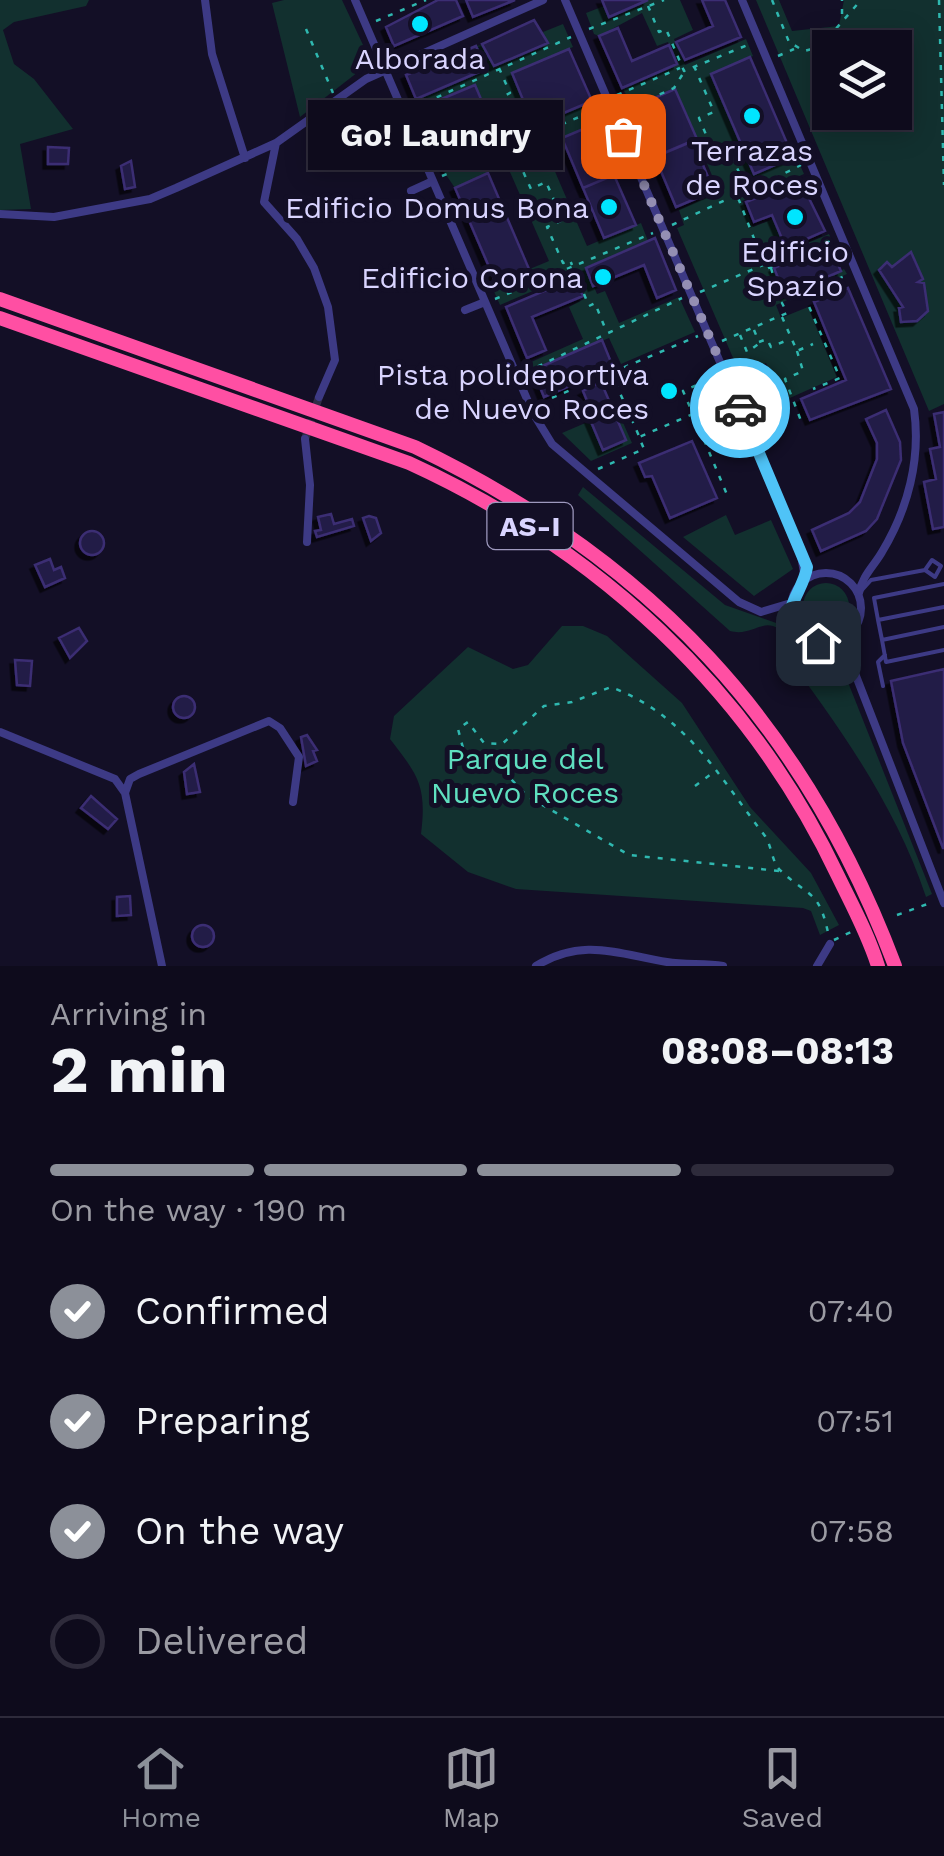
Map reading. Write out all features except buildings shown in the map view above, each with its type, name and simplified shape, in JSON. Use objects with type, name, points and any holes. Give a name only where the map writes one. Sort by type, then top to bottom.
[{"type":"highway","name":"AS-I","points":[[0,300],[415,447],[480,478],[553,522],[618,569],[722,668],[799,768],[854,865],[899,966]]},
{"type":"highway","name":"AS-I","points":[[0,318],[409,463],[471,491],[544,535],[664,632],[754,734],[818,834],[878,966]]},
{"type":"street","points":[[205,0],[212,54],[245,158]]},
{"type":"street","points":[[355,0],[433,181],[490,300],[533,414],[552,444],[739,602],[761,612],[791,603],[805,579],[816,573],[841,575],[858,592],[862,611],[849,636],[851,664],[943,901]]},
{"type":"street","points":[[0,214],[54,216],[150,199],[276,143],[385,69],[543,0]]},
{"type":"street","points":[[565,0],[800,549],[805,579]]},
{"type":"street","points":[[742,0],[914,409],[918,434],[912,480],[883,551],[858,592]]},
{"type":"street","points":[[276,143],[264,202],[298,240],[314,268],[336,349],[333,368],[319,397]]},
{"type":"street","points":[[411,191],[433,181]]},
{"type":"street","points":[[465,310],[490,300]]},
{"type":"street","points":[[305,439],[310,485],[307,542]]},
{"type":"street","points":[[791,603],[798,631],[818,643],[830,644],[849,636]]},
{"type":"street","points":[[830,644],[851,664]]},
{"type":"street","points":[[125,793],[130,779],[138,774],[269,722],[280,728],[299,756],[293,802]]},
{"type":"street","points":[[0,732],[116,779],[125,793],[162,966]]},
{"type":"street","points":[[817,966],[830,944]]},
{"type":"street","points":[[536,966],[566,950],[612,950],[673,963],[724,966]]},
{"type":"lane","points":[[858,592],[872,580],[925,570],[932,560],[943,566],[935,577],[925,570]]},
{"type":"lane","points":[[944,584],[874,598],[886,662],[944,650]]},
{"type":"lane","points":[[878,620],[944,607]]},
{"type":"lane","points":[[882,640],[944,628]]},
{"type":"lane","points":[[883,686],[878,662],[885,655]]},
{"type":"path","points":[[376,21],[426,0]]},
{"type":"path","points":[[589,29],[664,0]]},
{"type":"path","points":[[772,0],[784,32],[796,48],[804,51],[820,47],[861,0]]},
{"type":"path","points":[[842,0],[842,14]]},
{"type":"path","points":[[939,0],[944,184]]},
{"type":"path","points":[[648,6],[659,32],[666,30],[683,69],[683,79]]},
{"type":"path","points":[[306,29],[334,94]]},
{"type":"path","points":[[414,108],[571,37]]},
{"type":"path","points":[[617,95],[751,44]]},
{"type":"path","points":[[778,56],[796,48]]},
{"type":"path","points":[[694,66],[714,112],[698,118],[714,156],[730,150],[743,181],[733,185],[787,313],[721,342]]},
{"type":"path","points":[[499,68],[510,93],[502,97],[528,154],[517,158],[531,189],[546,182],[563,220],[547,227],[563,263],[570,260],[589,306],[595,303],[609,336],[526,372]]},
{"type":"path","points":[[624,110],[697,73]]},
{"type":"path","points":[[442,176],[601,108]]},
{"type":"path","points":[[672,225],[802,165]]},
{"type":"path","points":[[490,300],[654,232]]},
{"type":"path","points":[[770,267],[834,239]]},
{"type":"path","points":[[700,292],[764,264]]},
{"type":"path","points":[[782,303],[849,274]]},
{"type":"path","points":[[804,294],[840,378],[814,389]]},
{"type":"path","points":[[607,331],[682,298]]},
{"type":"path","points":[[782,316],[803,371],[786,378],[803,426]]},
{"type":"path","points":[[739,334],[746,352],[761,346],[754,328]]},
{"type":"path","points":[[621,372],[698,336]]},
{"type":"path","points":[[759,342],[767,338],[771,347],[792,338]]},
{"type":"path","points":[[797,351],[813,344]]},
{"type":"path","points":[[539,403],[619,369],[624,380],[616,384],[644,449],[598,469]]},
{"type":"path","points":[[716,377],[684,391],[728,497]]},
{"type":"path","points":[[639,438],[693,414]]},
{"type":"path","points":[[780,871],[628,855],[526,796],[494,761],[462,748],[458,729],[468,722],[484,743],[502,744],[544,706],[572,702],[612,686],[671,718],[716,771],[764,836],[780,871],[817,900],[830,944],[850,932]]},
{"type":"path","points":[[695,786],[716,771]]},
{"type":"path","points":[[897,915],[943,901]]},
{"type":"green space","points":[[0,0],[89,0],[86,6],[14,22],[3,30],[14,64],[34,79],[73,129],[20,144],[31,209],[0,210]]},
{"type":"green space","points":[[342,0],[371,62],[300,117],[272,3]]},
{"type":"green space","points":[[648,0],[680,0],[693,30],[674,39],[685,65],[746,39],[753,56],[711,74],[755,174],[796,156],[804,174],[742,201],[753,227],[773,219],[788,251],[829,234],[833,243],[774,269],[786,295],[844,269],[847,274],[776,305],[781,318],[808,307],[837,377],[783,401],[766,363],[740,374],[677,228],[684,225],[679,210],[719,192],[676,90],[634,107],[622,88],[677,64],[668,42],[657,46],[642,13],[599,36],[594,34],[586,13],[604,6],[609,16]]},
{"type":"green space","points":[[756,0],[779,0],[792,31],[839,26],[844,0],[944,0],[944,404],[929,411]]},
{"type":"green space","points":[[563,24],[573,47],[512,73],[589,102],[598,123],[544,146],[587,246],[641,223],[648,241],[586,267],[597,294],[605,291],[619,323],[679,297],[695,332],[621,364],[609,338],[533,370],[529,363],[583,339],[569,307],[584,299],[573,274],[500,305],[492,287],[496,283],[549,261],[506,163],[455,188],[442,169],[515,138],[504,112],[489,118],[474,85],[416,110],[412,101],[486,70],[476,46],[483,45],[494,66],[547,43],[543,32]]},
{"type":"green space","points":[[613,400],[632,443],[591,461],[562,433],[590,421],[603,450],[626,441],[610,402]]},
{"type":"green space","points":[[583,487],[725,605],[779,624],[802,646],[838,657],[932,894],[926,897],[899,831],[864,768],[782,650],[790,640],[774,626],[730,631],[578,495]]},
{"type":"green space","points":[[726,515],[735,535],[771,520],[793,569],[754,596],[683,537]]},
{"type":"green space","points":[[826,583],[842,590],[849,606],[842,622],[826,629],[810,622],[803,606],[810,590]]},
{"type":"green space","name":"Parque del Nuevo Roces","points":[[562,626],[583,626],[607,636],[682,703],[750,807],[811,873],[839,925],[820,935],[811,911],[803,908],[516,889],[468,872],[421,834],[421,792],[414,772],[390,739],[394,716],[468,647],[513,669],[528,665]]},
{"type":"tunnel","points":[[305,439],[319,397]]},
{"type":"way so far","points":[[623,136],[740,408]]},
{"type":"place","name":"Alborada","points":[[420,24]]},
{"type":"place","name":"Terrazas de Roces","points":[[752,116]]},
{"type":"place","name":"Go! Laundry","points":[[623,136]]},
{"type":"place","name":"Edificio Domus Bona","points":[[609,207]]},
{"type":"place","name":"Edificio Spazio","points":[[795,217]]},
{"type":"place","name":"Edificio Corona","points":[[603,277]]},
{"type":"place","name":"Pista polideportiva de Nuevo Roces","points":[[669,391]]},
{"type":"route","points":[[740,408],[807,567],[805,579],[792,596],[792,620],[798,631],[818,643]]}]
